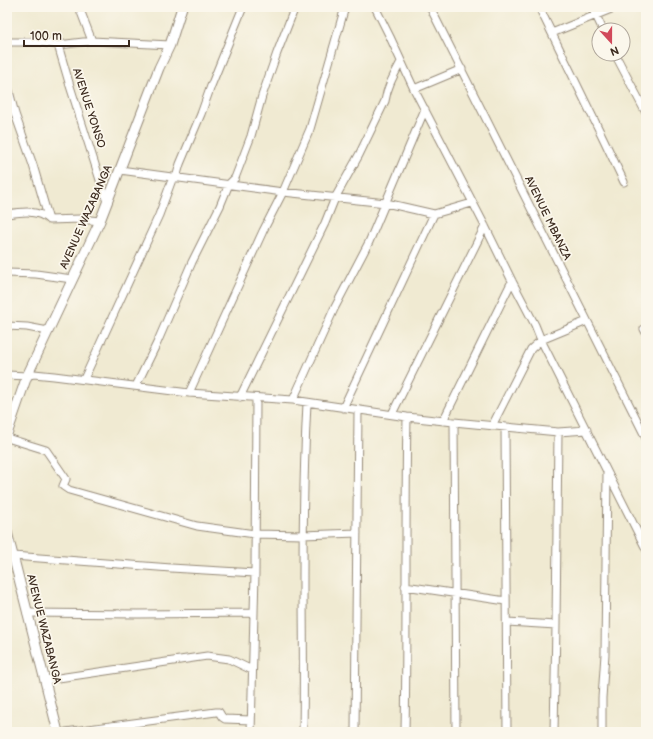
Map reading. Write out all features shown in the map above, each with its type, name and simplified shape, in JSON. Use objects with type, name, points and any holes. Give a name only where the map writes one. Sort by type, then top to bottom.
[{"type":"main road","name":"AVENUE WAZABANGA","points":[[7,433],[27,376],[100,221],[159,68],[170,44],[182,7]]},
{"type":"main road","name":"AVENUE WAZABANGA","points":[[7,532],[58,732]]},
{"type":"street","points":[[79,7],[92,41]]},
{"type":"street","points":[[84,379],[159,215],[243,7]]},
{"type":"street","points":[[136,386],[157,343],[192,262],[230,184],[235,178],[251,136],[267,82],[295,7]]},
{"type":"street","points":[[189,393],[263,231],[283,192],[310,129],[345,7]]},
{"type":"street","points":[[375,7],[414,89],[535,325],[541,340],[646,549]]},
{"type":"street","name":"AVENUE MBANZA","points":[[430,7],[646,438]]},
{"type":"street","points":[[538,7],[552,32],[624,182]]},
{"type":"street","points":[[592,7],[600,22]]},
{"type":"street","points":[[552,32],[616,7]]},
{"type":"street","points":[[7,42],[40,42],[58,44],[92,41],[170,44]]},
{"type":"street","name":"AVENUE YONSO","points":[[58,44],[107,202]]},
{"type":"street","points":[[240,396],[325,223],[335,198],[359,155],[385,101],[386,92],[402,62]]},
{"type":"street","points":[[620,62],[646,113]]},
{"type":"street","points":[[414,89],[462,69]]},
{"type":"street","points":[[7,83],[15,114],[33,165],[49,220]]},
{"type":"street","points":[[293,400],[334,310],[369,242],[425,109]]},
{"type":"street","points":[[120,170],[283,192],[386,202],[434,214],[472,203]]},
{"type":"street","points":[[7,214],[22,212],[36,213],[45,216],[49,220],[80,219],[100,221]]},
{"type":"street","points":[[343,408],[434,214]]},
{"type":"street","points":[[392,414],[485,226]]},
{"type":"street","points":[[7,273],[36,274],[72,278]]},
{"type":"street","points":[[443,421],[512,281]]},
{"type":"street","points":[[492,426],[531,349],[541,340],[587,321]]},
{"type":"street","points":[[7,326],[27,327],[48,331]]},
{"type":"street","points":[[7,375],[27,376],[34,374],[189,393],[293,400],[407,417],[505,428],[558,432],[587,430]]},
{"type":"street","points":[[251,732],[255,573],[256,398]]},
{"type":"street","points":[[303,732],[303,535],[307,403]]},
{"type":"street","points":[[355,732],[358,410]]},
{"type":"street","points":[[405,732],[407,637],[405,586],[407,417]]},
{"type":"street","points":[[454,422],[456,732]]},
{"type":"street","points":[[505,428],[507,732]]},
{"type":"street","points":[[554,732],[558,432]]},
{"type":"street","points":[[7,433],[46,450],[66,479],[64,486],[70,490],[197,526],[255,534],[303,535],[357,533]]},
{"type":"street","points":[[602,732],[607,471]]},
{"type":"street","points":[[13,556],[78,562],[255,573]]},
{"type":"street","points":[[405,586],[506,601]]},
{"type":"street","points":[[27,613],[254,613]]},
{"type":"street","points":[[507,622],[556,625]]},
{"type":"street","points":[[45,680],[207,656],[229,659],[252,670]]},
{"type":"street","points":[[66,732],[216,712],[219,712],[225,719],[251,720]]}]
